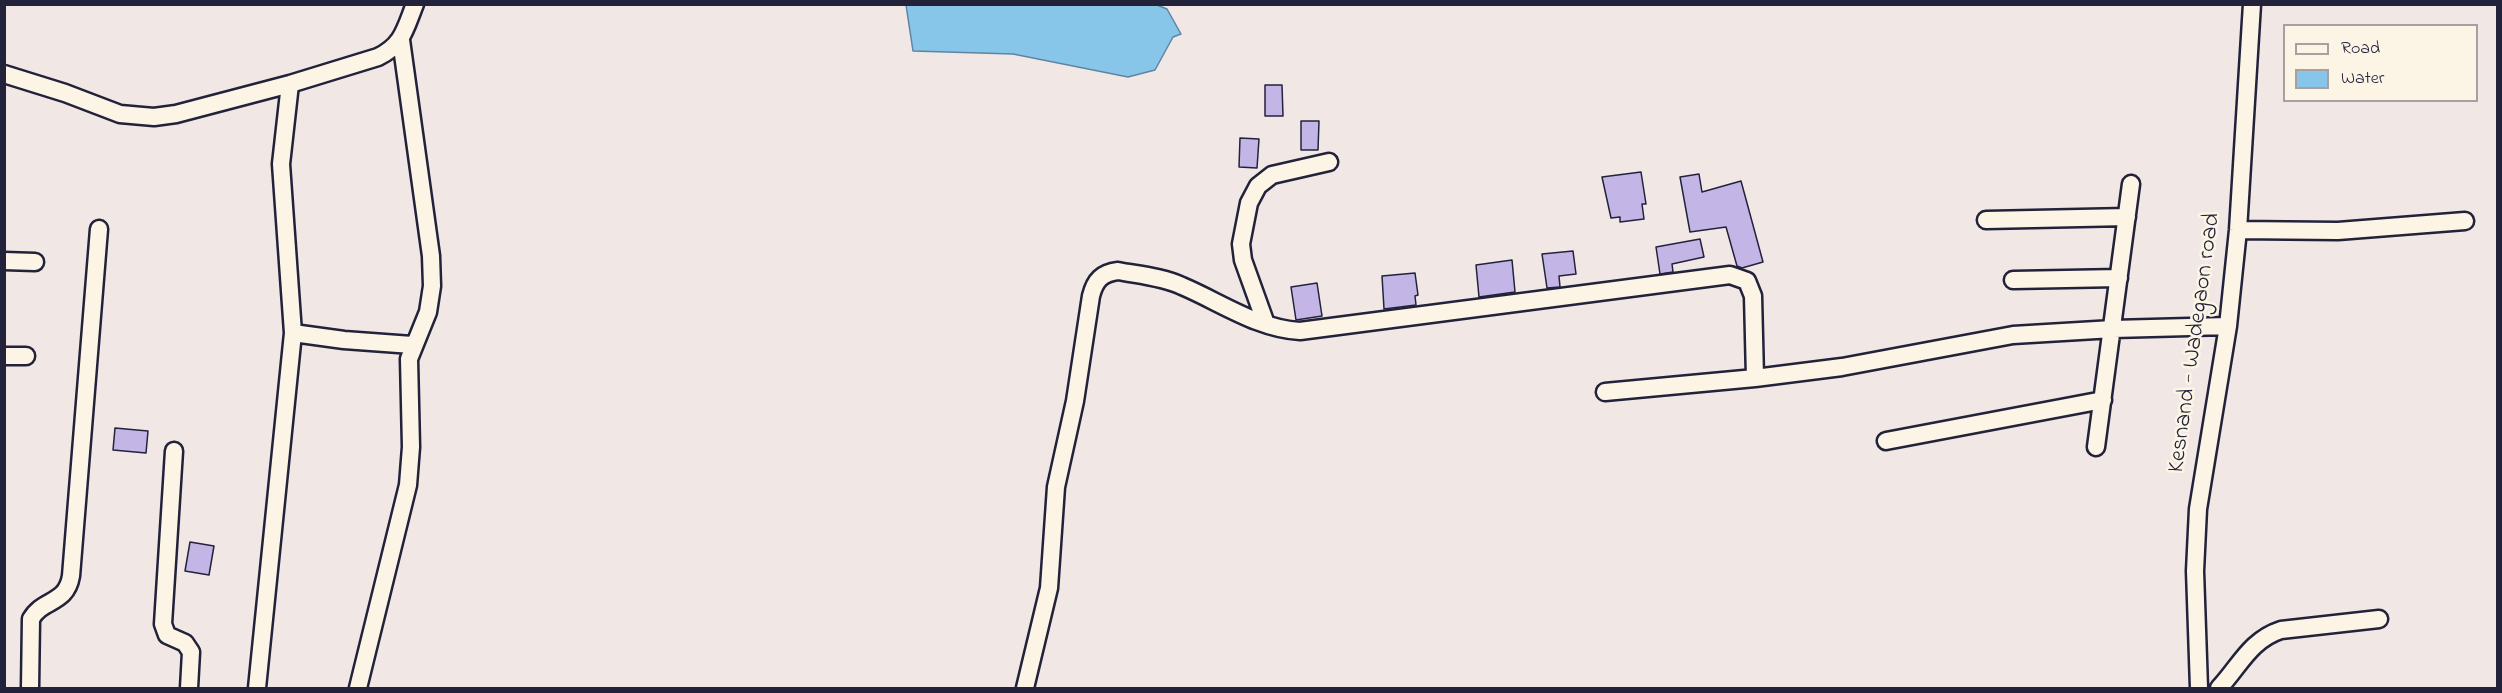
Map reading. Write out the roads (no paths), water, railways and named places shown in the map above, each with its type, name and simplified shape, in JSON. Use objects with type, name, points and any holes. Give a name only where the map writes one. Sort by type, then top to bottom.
[{"type":"street","points":[[4,74],[65,93],[120,114],[136,117],[176,114],[290,84],[378,57],[391,50],[401,40],[416,4]]},
{"type":"street","name":"Kesnand - Wadegaon road","points":[[2199,688],[2195,571],[2198,509],[2228,326],[2238,230],[2252,4]]},
{"type":"street","points":[[358,688],[408,485],[411,447],[408,370],[412,345],[428,312],[432,286],[431,256],[401,40]]},
{"type":"street","points":[[257,688],[292,333],[281,164],[290,84]]},
{"type":"street","points":[[1266,324],[1244,260],[1241,244],[1249,203],[1258,186],[1272,175],[1329,162]]},
{"type":"street","points":[[2096,447],[2131,184]]},
{"type":"street","points":[[1986,220],[2127,218]]},
{"type":"street","points":[[2238,230],[2338,231],[2465,221]]},
{"type":"street","points":[[30,688],[31,619],[40,609],[64,594],[71,576],[99,229]]},
{"type":"street","points":[[4,261],[35,262]]},
{"type":"street","points":[[1025,688],[1049,588],[1056,487],[1075,401],[1094,284],[1100,277],[1118,271],[1151,278],[1180,285],[1266,324],[1286,330],[1320,330],[1730,275],[1747,281],[1753,296],[1755,378]]},
{"type":"street","points":[[2013,280],[2119,278]]},
{"type":"street","points":[[1605,392],[1755,378],[1842,367],[2013,335],[2113,329],[2228,326]]},
{"type":"street","points":[[292,333],[412,345]]},
{"type":"street","points":[[4,356],[26,357]]},
{"type":"street","points":[[1886,441],[2103,400]]},
{"type":"street","points":[[174,452],[163,624],[167,635],[185,643],[190,652],[189,688]]},
{"type":"street","points":[[2219,688],[2247,652],[2270,633],[2379,619]]},
{"type":"water","points":[[906,5],[1157,5],[1167,9],[1181,34],[1173,37],[1155,70],[1128,77],[1013,54],[913,51]]}]
